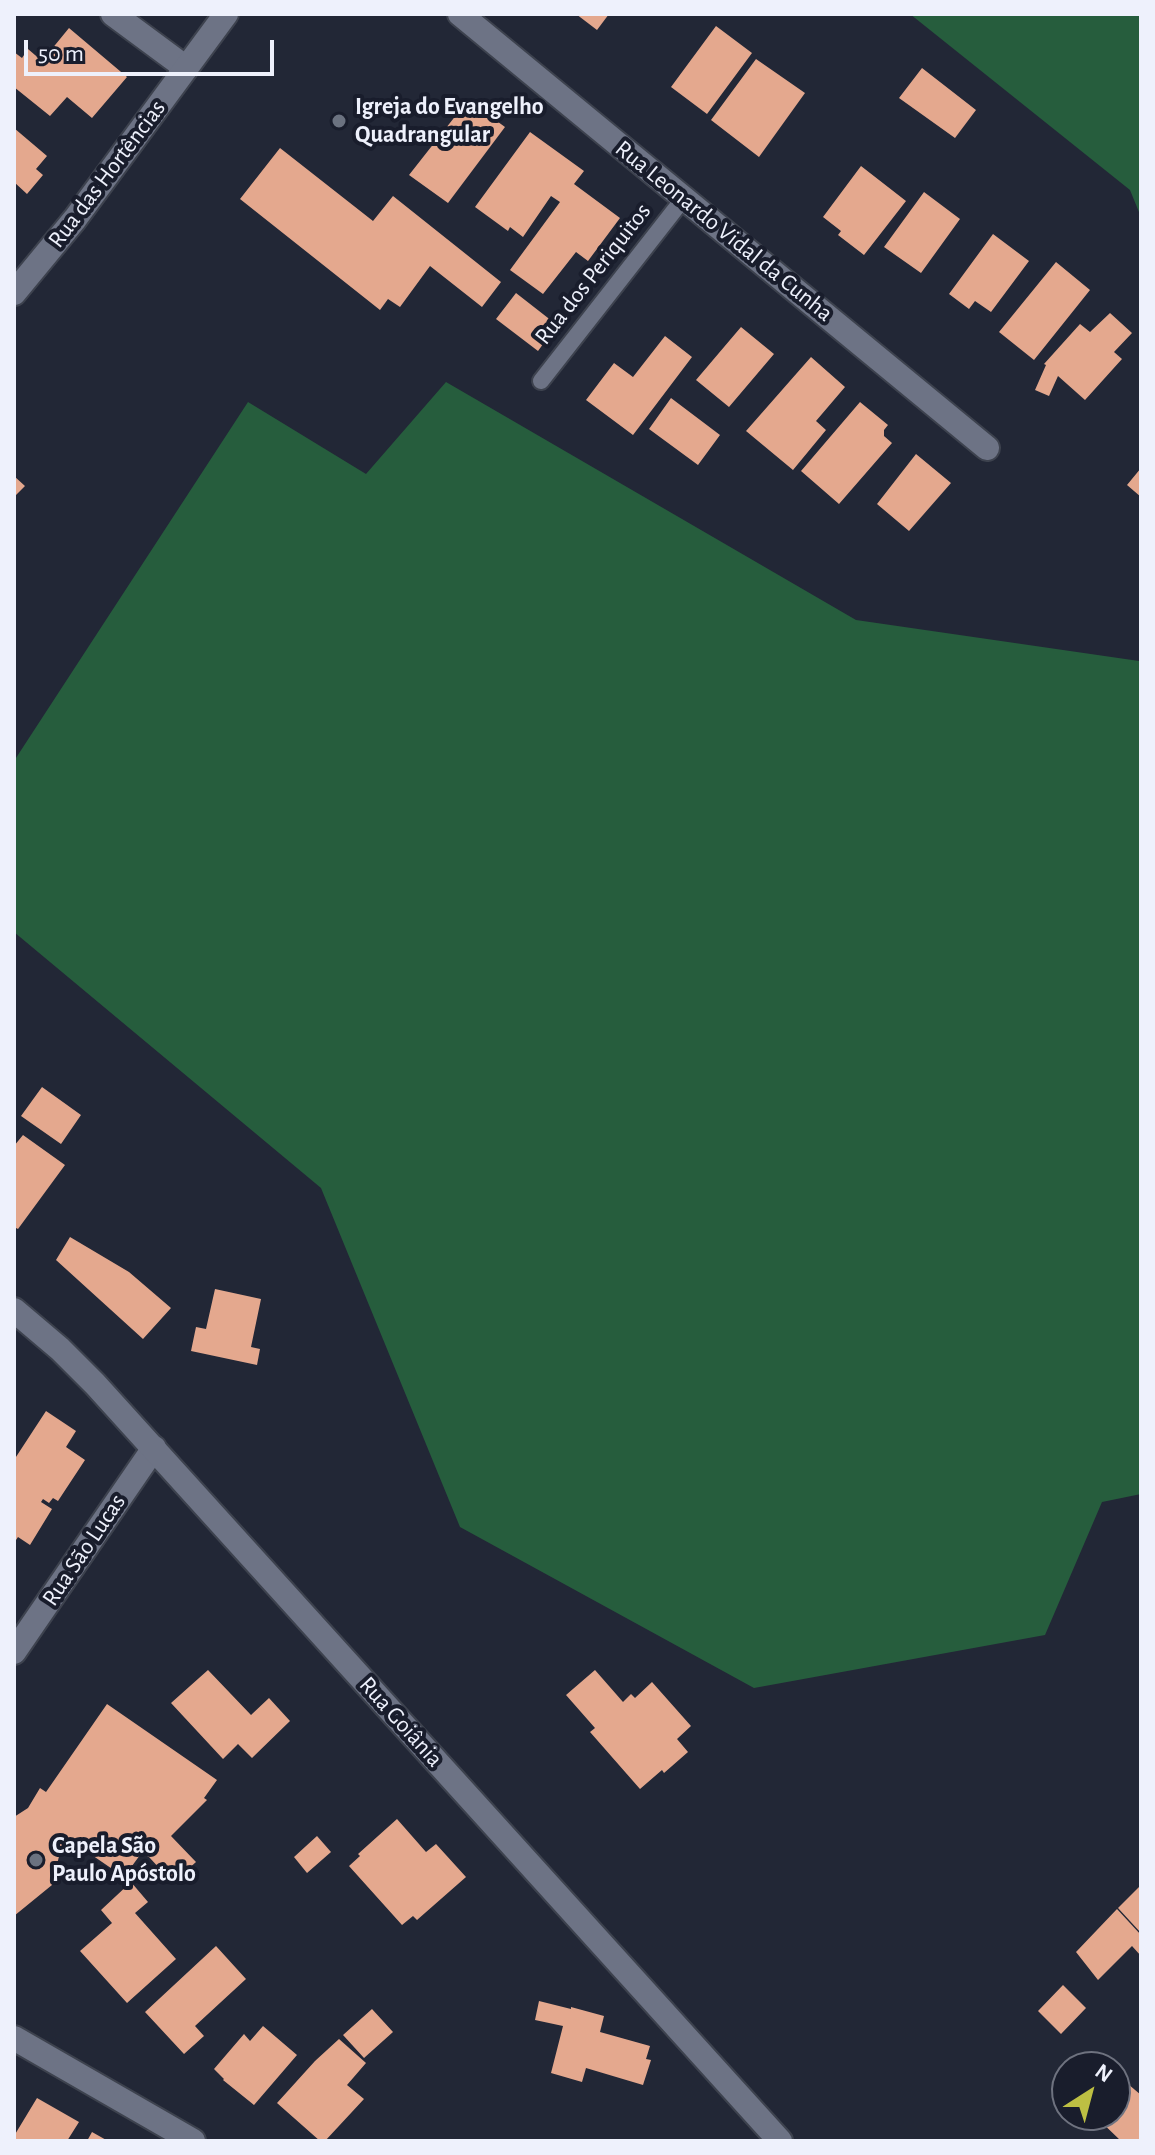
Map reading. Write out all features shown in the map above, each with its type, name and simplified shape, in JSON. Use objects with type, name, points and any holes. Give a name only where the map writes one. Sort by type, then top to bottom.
[{"type":"street","points":[[113,14],[186,68]]},
{"type":"street","name":"Rua das Hortências","points":[[14,293],[75,219],[226,14]]},
{"type":"street","name":"Rua Leonardo Vidal da Cunha","points":[[460,14],[987,448]]},
{"type":"street","name":"Rua Goiânia","points":[[14,1310],[60,1349],[154,1448],[780,2141]]},
{"type":"street","name":"Rua São Lucas","points":[[14,1652],[154,1448]]},
{"type":"street","points":[[14,2038],[193,2141]]},
{"type":"lane","name":"Rua dos Periquitos","points":[[541,381],[684,198]]},
{"type":"green space","points":[[910,14],[1141,14],[1141,217],[1130,190]]},
{"type":"green space","points":[[446,382],[856,620],[1141,659],[1141,1494],[1102,1502],[1045,1635],[754,1688],[460,1527],[321,1188],[14,932],[14,761],[248,402],[366,474]]},
{"type":"building","points":[[576,14],[609,14],[597,30]]},
{"type":"building","points":[[716,26],[752,53],[707,114],[671,87]]},
{"type":"building","points":[[69,28],[127,77],[92,118],[67,97],[50,116],[14,87],[14,52],[22,58],[28,49],[42,61]]},
{"type":"building","points":[[756,59],[805,93],[759,157],[711,120]]},
{"type":"building","points":[[922,68],[976,110],[955,138],[899,98]]},
{"type":"building","points":[[468,100],[505,127],[448,203],[409,175]]},
{"type":"building","points":[[14,128],[47,156],[36,169],[43,175],[27,194],[14,182]]},
{"type":"building","points":[[530,132],[584,171],[574,184],[620,218],[588,261],[576,252],[543,294],[510,270],[560,202],[551,196],[523,237],[510,227],[508,231],[475,207]]},
{"type":"building","points":[[280,148],[373,221],[393,196],[501,282],[482,307],[430,266],[400,307],[388,299],[380,310],[240,199]]},
{"type":"building","points":[[861,166],[906,201],[864,255],[838,235],[841,231],[823,217]]},
{"type":"building","points":[[924,192],[960,219],[921,273],[884,247]]},
{"type":"building","points":[[993,234],[1029,261],[991,312],[975,301],[969,309],[949,294]]},
{"type":"building","points":[[1056,262],[1090,290],[1034,360],[999,332]]},
{"type":"building","points":[[516,293],[557,325],[538,351],[496,319]]},
{"type":"building","points":[[1110,313],[1132,333],[1114,352],[1122,359],[1085,400],[1058,376],[1049,396],[1035,390],[1044,364],[1080,324],[1090,332]]},
{"type":"building","points":[[741,327],[774,354],[729,407],[696,380]]},
{"type":"building","points":[[665,336],[692,357],[633,435],[586,400],[614,363],[633,377]]},
{"type":"building","points":[[811,357],[845,387],[816,421],[826,430],[793,470],[746,431]]},
{"type":"building","points":[[671,398],[720,435],[698,465],[649,429]]},
{"type":"building","points":[[860,402],[888,425],[884,436],[892,443],[839,504],[801,471]]},
{"type":"building","points":[[916,454],[951,483],[909,531],[877,504]]},
{"type":"building","points":[[1141,468],[1141,497],[1127,485]]},
{"type":"building","points":[[14,476],[25,486],[14,497]]},
{"type":"building","points":[[42,1087],[81,1115],[61,1144],[21,1116]]},
{"type":"building","points":[[23,1135],[65,1165],[18,1229],[14,1227],[14,1146]]},
{"type":"building","points":[[70,1237],[129,1272],[171,1308],[143,1339],[56,1260]]},
{"type":"building","points":[[215,1289],[261,1299],[251,1347],[260,1349],[257,1365],[191,1351],[196,1327],[206,1329]]},
{"type":"building","points":[[46,1411],[76,1431],[66,1447],[85,1460],[58,1501],[53,1498],[49,1503],[43,1499],[41,1502],[52,1509],[30,1545],[18,1537],[14,1543],[14,1460]]},
{"type":"building","points":[[208,1670],[251,1715],[269,1698],[290,1721],[252,1758],[238,1744],[223,1759],[171,1703]]},
{"type":"building","points":[[595,1670],[623,1702],[631,1694],[635,1698],[652,1682],[691,1726],[677,1739],[688,1752],[640,1789],[590,1732],[595,1728],[566,1695]]},
{"type":"building","points":[[107,1704],[217,1780],[204,1798],[207,1800],[171,1836],[196,1862],[173,1883],[149,1857],[139,1852],[140,1855],[124,1877],[64,1836],[52,1885],[14,1916],[14,1817],[28,1808],[40,1788],[46,1792]]},
{"type":"building","points":[[397,1819],[426,1852],[436,1844],[466,1877],[417,1920],[413,1916],[402,1925],[349,1866]]},
{"type":"building","points":[[317,1836],[331,1852],[307,1873],[294,1857]]},
{"type":"building","points":[[131,1882],[148,1902],[135,1913],[176,1959],[127,2003],[80,1951],[112,1923],[101,1910]]},
{"type":"building","points":[[1141,1885],[1141,1933],[1118,1908]]},
{"type":"building","points":[[1117,1909],[1141,1935],[1141,1956],[1132,1946],[1098,1980],[1076,1952]]},
{"type":"building","points":[[216,1946],[246,1979],[195,2026],[204,2036],[184,2054],[145,2012]]},
{"type":"building","points":[[1063,1985],[1086,2008],[1061,2034],[1038,2011]]},
{"type":"building","points":[[539,2001],[604,2016],[600,2032],[650,2046],[646,2059],[651,2060],[643,2085],[586,2068],[582,2082],[551,2073],[563,2026],[535,2020]]},
{"type":"building","points":[[372,2009],[393,2032],[364,2058],[343,2035]]},
{"type":"building","points":[[263,2026],[297,2055],[254,2105],[214,2069],[244,2034],[250,2041]]},
{"type":"building","points":[[339,2039],[366,2063],[347,2085],[364,2099],[325,2141],[320,2141],[277,2103]]},
{"type":"building","points":[[1131,2087],[1141,2095],[1141,2141],[1121,2141],[1111,2131],[1131,2131]]},
{"type":"building","points":[[37,2098],[79,2122],[67,2141],[14,2141]]},
{"type":"building","points":[[92,2132],[108,2141],[87,2141]]},
{"type":"place","name":"Igreja do Evangelho Quadrangular","points":[[339,121]]},
{"type":"place","name":"Capela São Paulo Apóstolo","points":[[36,1860]]}]
